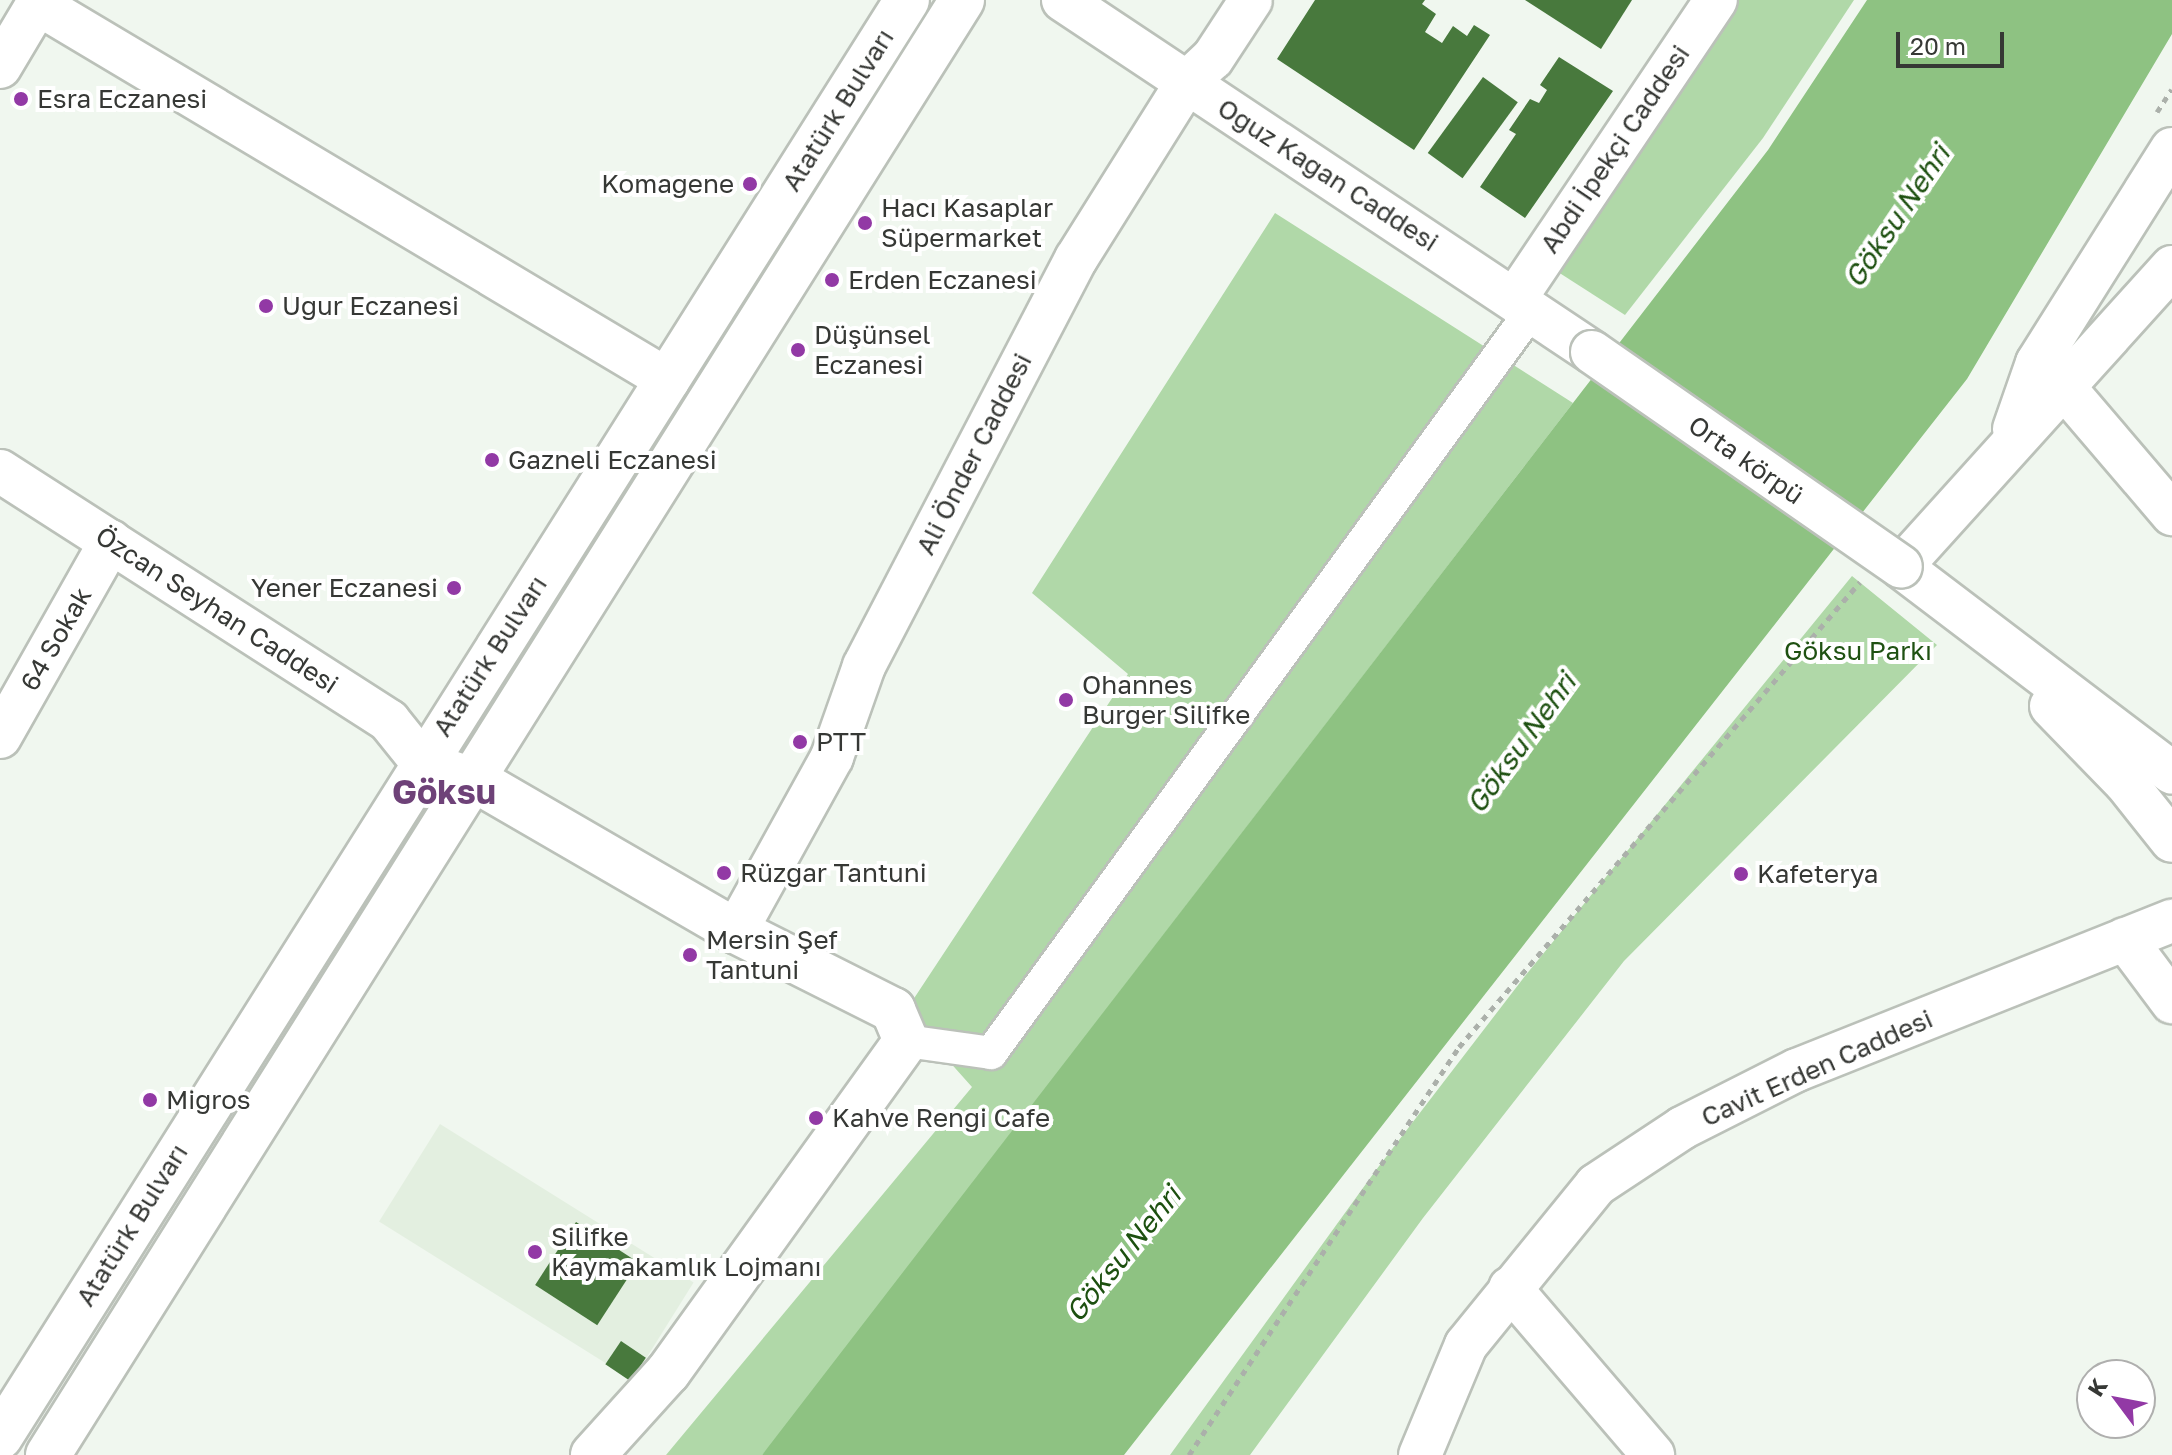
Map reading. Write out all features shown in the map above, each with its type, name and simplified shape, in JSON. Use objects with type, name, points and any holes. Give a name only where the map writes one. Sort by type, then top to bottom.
[{"type":"main road","name":"Atatürk Bulvarı","points":[[0,1437],[422,762],[668,380],[907,0]]},
{"type":"main road","name":"Atatürk Bulvarı","points":[[48,1455],[475,780],[962,0]]},
{"type":"main road","points":[[475,780],[736,931],[893,1010],[906,1041],[668,1372],[593,1455]]},
{"type":"street","name":"Oğuz Kağan Caddesi","points":[[1063,0],[1592,352]]},
{"type":"street","name":"Ali Önder Caddesi","points":[[736,931],[832,757],[864,666],[1076,259],[1187,82],[1213,58],[1251,0]]},
{"type":"street","name":"Abdi İpekçi Caddesi","points":[[1524,304],[1716,0]]},
{"type":"street","points":[[0,67],[39,2],[668,380]]},
{"type":"street","points":[[2008,446],[2037,363],[2172,149]]},
{"type":"street","points":[[1901,567],[2062,385],[2172,267]]},
{"type":"street","points":[[906,1041],[991,1053],[1524,304]]},
{"type":"street","name":"Orta körpü","points":[[1592,352],[1953,604]]},
{"type":"street","points":[[2062,385],[2172,514]]},
{"type":"street","name":"Özcan Seyhan Caddesi","points":[[0,471],[389,721],[422,762]]},
{"type":"street","name":"64 Sokak","points":[[0,737],[111,541]]},
{"type":"street","points":[[1953,604],[2172,773]]},
{"type":"street","points":[[1953,604],[2125,782],[2172,841]]},
{"type":"street","points":[[422,762],[475,780]]},
{"type":"street","name":"Cavit Erden Caddesi","points":[[1420,1455],[1466,1345],[1596,1185],[1682,1128],[1797,1070],[2172,921]]},
{"type":"street","points":[[2125,939],[2172,1002]]},
{"type":"street","points":[[1510,1288],[1653,1455]]},
{"type":"path","points":[[1189,1455],[1459,1047],[1860,583]]},
{"type":"shaded area","name":"Silifke Kaymakamlık Lojmanı","points":[[440,1124],[694,1282],[633,1380],[379,1222]]},
{"type":"green space","points":[[1728,0],[1854,0],[1763,138],[1625,315],[1558,272]]},
{"type":"green space","points":[[1275,213],[1573,403],[771,1445],[762,1455],[666,1455],[972,1087],[905,1012],[1128,674],[1032,593]]},
{"type":"green space","name":"Göksu Parkı","points":[[1852,576],[1937,645],[1624,961],[1423,1218],[1250,1455],[1170,1455],[1376,1170],[1525,976]]},
{"type":"water","name":"Göksu Nehri","points":[[1867,0],[2172,0],[2172,34],[1967,379],[1124,1455],[762,1455],[1768,150]]},
{"type":"building","points":[[1315,0],[1425,0],[1422,4],[1436,14],[1425,32],[1442,43],[1453,26],[1467,36],[1474,25],[1490,35],[1414,150],[1277,59]]},
{"type":"building","points":[[1525,0],[1632,0],[1601,49]]},
{"type":"building","points":[[1559,57],[1613,91],[1525,218],[1480,187],[1516,134],[1509,130],[1530,99],[1539,103],[1547,90],[1540,85]]},
{"type":"building","points":[[1483,77],[1518,102],[1463,178],[1428,153]]},
{"type":"building","name":"Silifke Kaymakamlık Lojmanı","points":[[576,1222],[638,1262],[597,1325],[535,1285]]},
{"type":"building","points":[[621,1341],[646,1358],[630,1381],[605,1364]]},
{"type":"place","name":"Esra Eczanesi","points":[[21,99]]},
{"type":"place","name":"Komagene","points":[[750,184]]},
{"type":"place","name":"Hacı Kasaplar Süpermarket","points":[[865,223]]},
{"type":"place","name":"Erden Eczanesi","points":[[832,280]]},
{"type":"place","name":"Uğur Eczanesi","points":[[266,306]]},
{"type":"place","name":"Düşünsel Eczanesi","points":[[798,350]]},
{"type":"place","name":"Gazneli Eczanesi","points":[[492,460]]},
{"type":"place","name":"Yener Eczanesi","points":[[454,588]]},
{"type":"place","name":"Ohannes Burger Silifke","points":[[1066,700]]},
{"type":"place","name":"PTT","points":[[800,742]]},
{"type":"place","name":"Rüzgar Tantuni","points":[[724,873]]},
{"type":"place","name":"Kafeterya","points":[[1741,874]]},
{"type":"place","name":"Mersin Şef Tantuni","points":[[690,955]]},
{"type":"place","name":"Migros","points":[[150,1100]]},
{"type":"place","name":"Kahve Rengi Cafe","points":[[816,1118]]},
{"type":"place","name":"Silifke Kaymakamlık Lojmanı","points":[[535,1252]]},
{"type":"district","name":"Göksu","points":[[444,792]]}]
